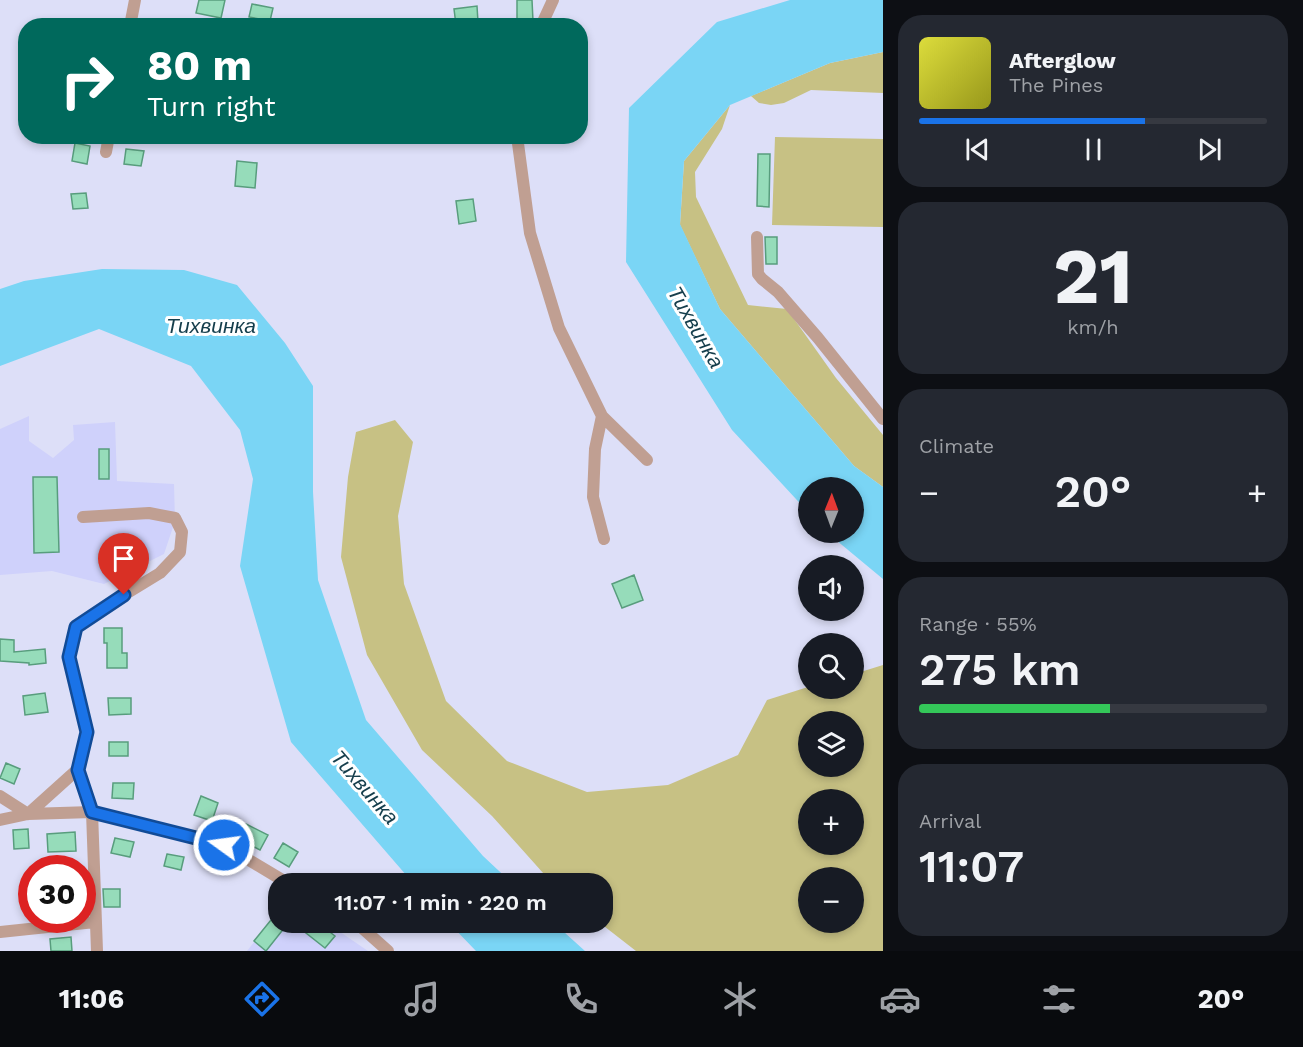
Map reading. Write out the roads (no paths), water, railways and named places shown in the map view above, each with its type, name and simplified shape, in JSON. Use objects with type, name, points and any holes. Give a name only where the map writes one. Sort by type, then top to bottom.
[{"type":"street","points":[[132,18],[135,0]]},
{"type":"street","points":[[545,18],[553,0]]},
{"type":"street","points":[[106,152],[108,144]]},
{"type":"street","points":[[518,144],[530,233],[559,328],[602,416],[647,460]]},
{"type":"street","points":[[757,237],[758,274],[778,292],[818,338],[883,419]]},
{"type":"street","points":[[602,416],[595,449],[593,497],[604,539]]},
{"type":"street","points":[[83,517],[149,513],[176,518],[182,532],[180,552],[160,573],[76,627],[69,657],[87,732],[78,770],[92,812],[93,855]]},
{"type":"street","points":[[28,814],[78,770]]},
{"type":"street","points":[[0,796],[28,814]]},
{"type":"street","points":[[0,820],[28,814],[92,812],[224,845],[271,873]]},
{"type":"street","points":[[0,932],[18,930]]},
{"type":"street","points":[[96,933],[97,951]]},
{"type":"street","points":[[368,933],[388,951]]},
{"type":"water","name":"Тихвинка","points":[[790,0],[883,0],[883,52],[830,63],[730,105],[684,161],[680,224],[720,309],[854,466],[883,487],[883,579],[864,563],[864,555],[854,555],[840,543],[864,543],[864,477],[798,477],[798,501],[732,430],[626,262],[629,108],[717,22]]},
{"type":"water","name":"Тихвинка","points":[[102,269],[184,270],[237,285],[285,343],[313,386],[313,492],[318,580],[366,720],[483,856],[501,873],[404,873],[291,742],[240,566],[253,479],[240,430],[191,366],[99,329],[0,366],[0,289],[24,281]]},
{"type":"water","points":[[459,933],[565,933],[585,951],[476,951]]}]
